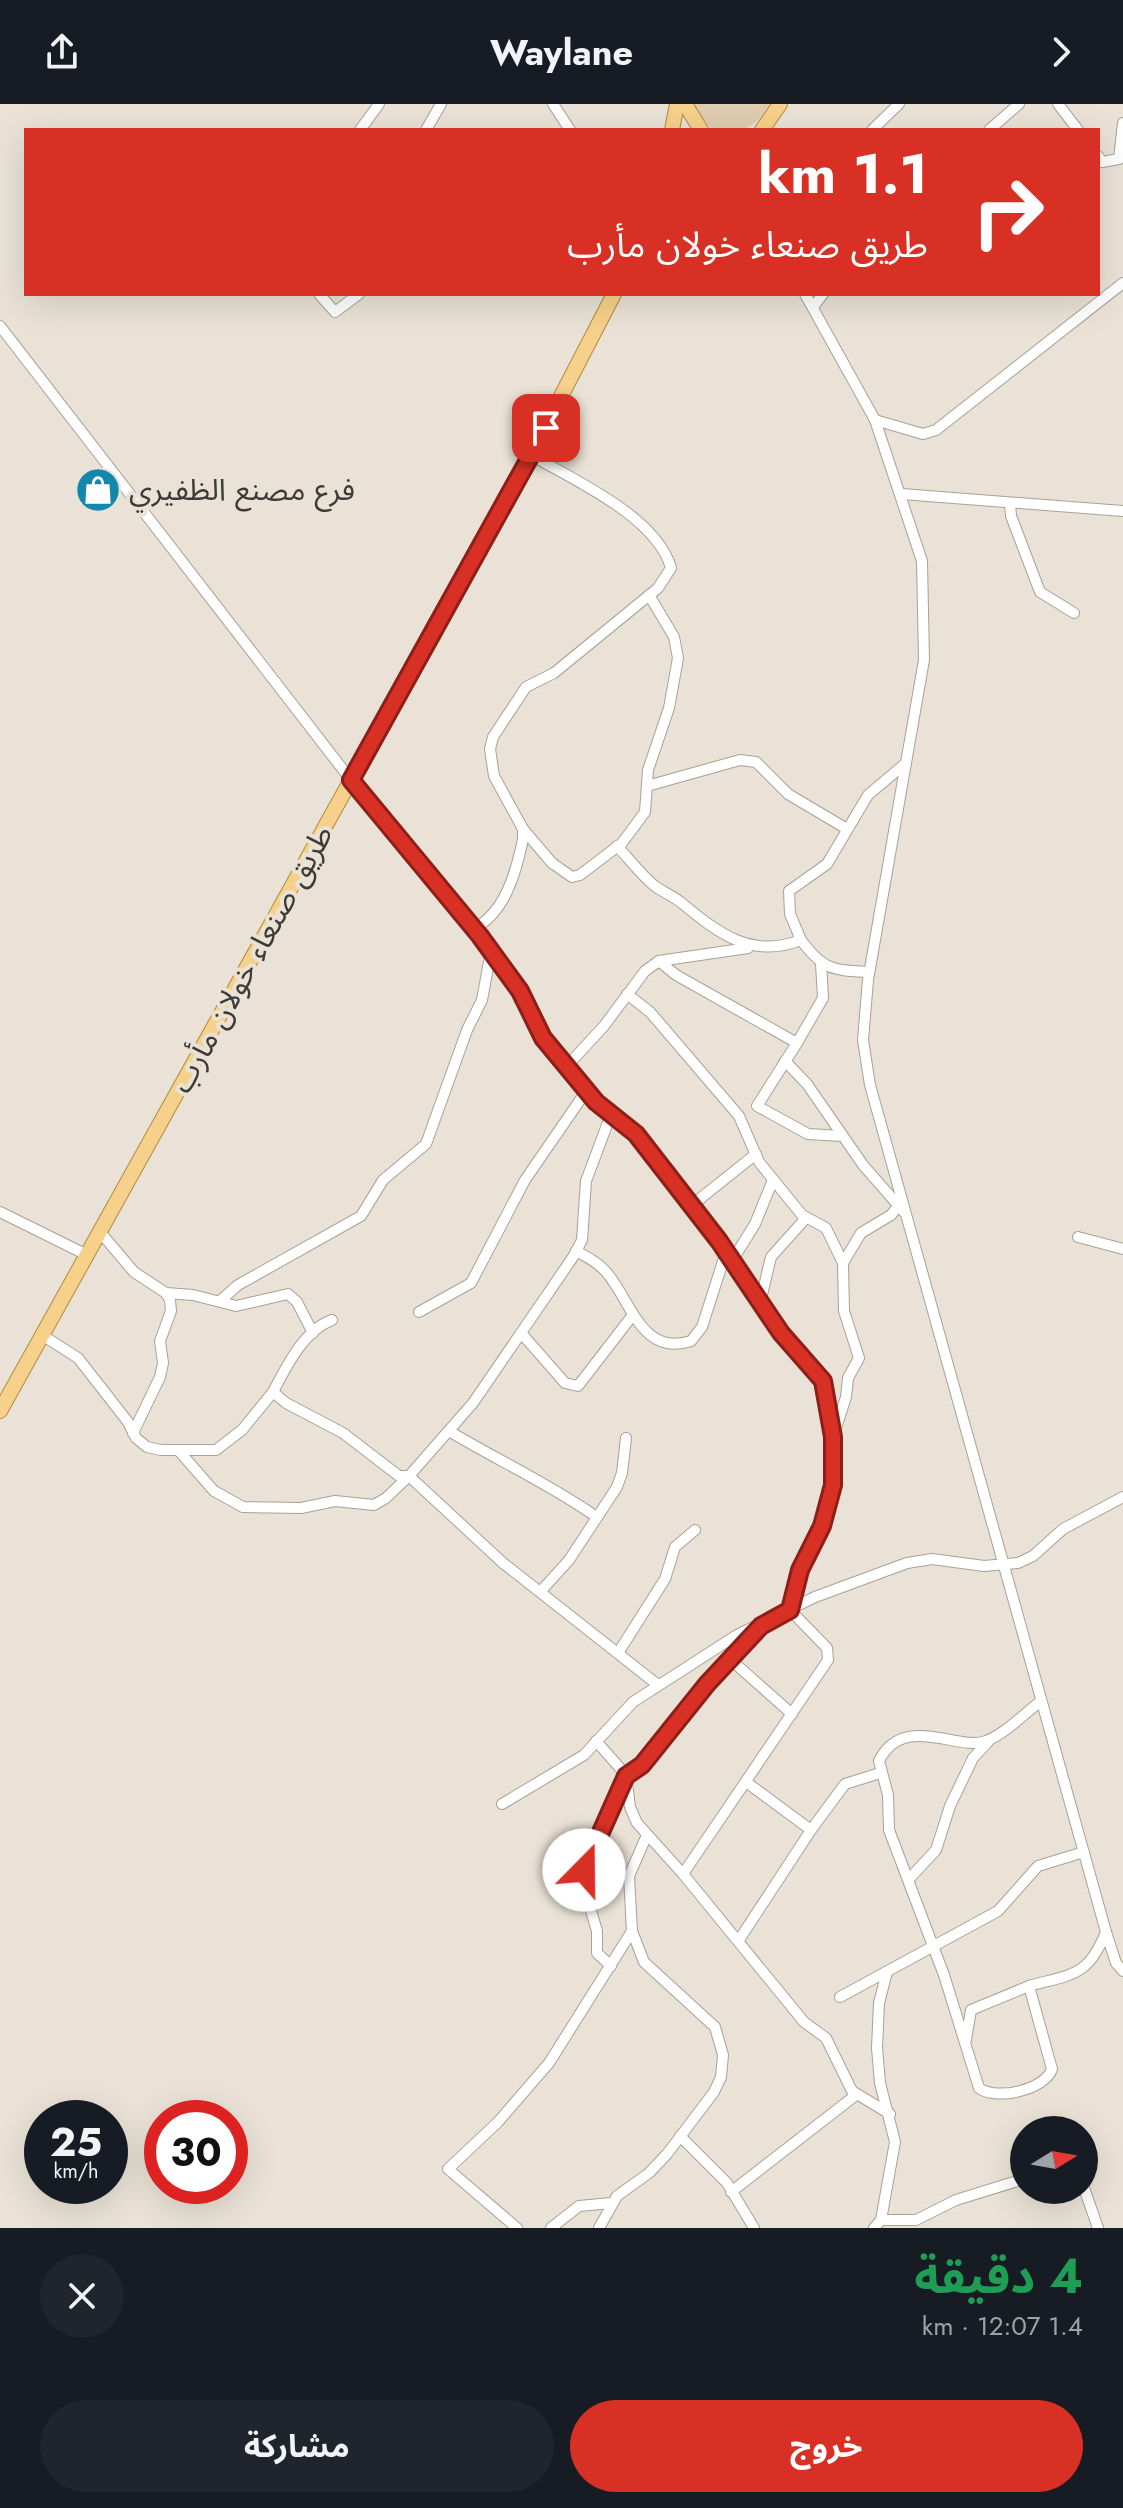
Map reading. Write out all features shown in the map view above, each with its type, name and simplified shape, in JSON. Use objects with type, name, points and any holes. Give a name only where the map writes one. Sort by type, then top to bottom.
[{"type":"main road","points":[[672,128],[677,104]]},
{"type":"main road","points":[[685,104],[700,128]]},
{"type":"main road","points":[[763,128],[780,104]]},
{"type":"main road","points":[[777,128],[780,104]]},
{"type":"main road","name":"طريق صنعاء خولان مأرب","points":[[0,1411],[531,455],[613,296]]},
{"type":"street","points":[[361,128],[379,104]]},
{"type":"street","points":[[427,128],[441,104]]},
{"type":"street","points":[[553,104],[569,128]]},
{"type":"street","points":[[874,128],[899,104]]},
{"type":"street","points":[[991,128],[1019,104]]},
{"type":"street","points":[[1058,104],[1076,128]]},
{"type":"street","points":[[1100,159],[1102,162],[1119,159],[1123,123]]},
{"type":"street","points":[[875,420],[923,434],[936,430],[1123,283]]},
{"type":"street","points":[[321,296],[335,312],[356,296]]},
{"type":"street","points":[[806,296],[875,420],[922,561],[924,660],[869,972],[863,1040],[870,1085],[902,1210],[1106,1932],[1116,1963],[1123,1971]]},
{"type":"street","points":[[813,307],[821,296]]},
{"type":"street","points":[[0,326],[351,780],[491,951],[520,991],[543,1038],[610,1117],[636,1134],[655,1163],[692,1205],[760,1303],[823,1381],[833,1437],[834,1464],[828,1506],[800,1570],[790,1610]]},
{"type":"street","points":[[531,455],[618,507],[659,544],[671,568],[668,576],[649,595],[554,673],[526,687],[493,737],[490,749],[494,776],[523,829],[552,863],[572,877],[580,875],[617,846],[645,812],[655,746],[669,708],[678,658],[674,637],[649,595]]},
{"type":"street","points":[[902,494],[1123,511]]},
{"type":"street","points":[[1010,504],[1011,516],[1040,592],[1074,613]]},
{"type":"street","points":[[647,786],[740,760],[756,762],[788,794],[847,829]]},
{"type":"street","points":[[869,972],[834,970],[821,964],[801,940],[790,914],[789,891],[827,864],[868,795],[906,763]]},
{"type":"street","points":[[473,929],[488,921],[500,907],[521,851],[523,829]]},
{"type":"street","points":[[617,846],[656,887],[682,902],[697,918],[717,932],[754,947]]},
{"type":"street","points":[[567,1066],[604,1026],[645,971],[659,961],[801,940]]},
{"type":"street","points":[[220,1301],[263,1270],[361,1216],[383,1180],[426,1144],[467,1030],[482,1000],[491,951]]},
{"type":"street","points":[[659,961],[676,975],[797,1043]]},
{"type":"street","points":[[739,1116],[757,1106],[823,998],[821,964]]},
{"type":"street","points":[[627,994],[650,1012],[739,1116],[756,1154],[773,1180],[806,1218],[826,1228],[843,1263],[844,1311],[859,1358],[848,1378],[846,1397],[833,1437]]},
{"type":"street","points":[[785,1061],[807,1084],[842,1136],[902,1210]]},
{"type":"street","points":[[419,1312],[471,1283],[525,1180],[587,1090]]},
{"type":"street","points":[[757,1106],[808,1134],[842,1136]]},
{"type":"street","points":[[179,1451],[214,1491],[243,1507],[301,1508],[335,1501],[374,1505],[386,1498],[473,1403],[576,1251],[584,1222],[586,1181],[610,1117]]},
{"type":"street","points":[[692,1205],[756,1154]]},
{"type":"street","points":[[576,1251],[608,1275],[632,1316],[650,1335],[668,1344],[691,1341],[702,1327],[729,1257],[755,1224],[773,1180]]},
{"type":"street","points":[[843,1263],[861,1233],[902,1210]]},
{"type":"street","points":[[0,1212],[87,1255]]},
{"type":"street","points":[[760,1303],[771,1257],[806,1218]]},
{"type":"street","points":[[100,1232],[134,1272],[166,1293],[236,1306],[288,1294],[297,1302],[313,1333]]},
{"type":"street","points":[[1078,1237],[1123,1249]]},
{"type":"street","points":[[133,1433],[160,1377],[163,1363],[160,1341],[171,1311],[166,1293]]},
{"type":"street","points":[[522,1334],[565,1383],[578,1386],[632,1316]]},
{"type":"street","points":[[42,1335],[78,1358],[133,1433],[147,1447],[179,1451],[216,1450],[242,1430],[273,1392],[290,1362],[313,1333],[332,1320]]},
{"type":"street","points":[[273,1392],[286,1403],[343,1433],[399,1476],[409,1476],[503,1563],[658,1685]]},
{"type":"street","points":[[449,1431],[502,1463],[544,1482],[595,1516]]},
{"type":"street","points":[[541,1591],[569,1560],[622,1473],[626,1438]]},
{"type":"street","points":[[502,1804],[584,1755],[612,1721],[658,1685],[726,1641],[843,1585],[920,1560],[1004,1565],[1027,1559],[1063,1529],[1123,1497]]},
{"type":"street","points":[[618,1653],[665,1579],[675,1547],[695,1530]]},
{"type":"street","points":[[683,1874],[828,1660],[829,1653],[790,1610]]},
{"type":"street","points":[[611,1966],[597,1953],[597,1931],[583,1884],[584,1870],[626,1776],[642,1765],[761,1626]]},
{"type":"street","points":[[730,1659],[792,1714]]},
{"type":"street","points":[[909,1879],[936,1850],[973,1758],[989,1740],[1041,1701]]},
{"type":"street","points":[[989,1740],[968,1743],[922,1735],[894,1745],[883,1754],[880,1773],[888,1795],[889,1830],[909,1879],[973,2074],[984,2092],[1017,2090],[1043,2083],[1050,2077],[1052,2069],[1029,1986]]},
{"type":"street","points":[[596,1741],[626,1776],[630,1807],[637,1823],[739,1940],[804,2022],[826,2038],[856,2095],[890,2114]]},
{"type":"street","points":[[739,1940],[845,1784],[880,1773]]},
{"type":"street","points":[[746,1782],[811,1830]]},
{"type":"street","points":[[599,2228],[611,2203],[649,2173],[714,2092],[721,2077],[720,2039],[708,2020],[644,1962],[632,1931],[629,1876],[647,1835]]},
{"type":"street","points":[[840,1997],[998,1911],[1038,1866],[1084,1852]]},
{"type":"street","points":[[517,2228],[448,2169],[498,2122],[549,2063],[632,1931]]},
{"type":"street","points":[[966,2047],[971,2010],[1029,1986],[1083,1971],[1096,1957],[1106,1932]]},
{"type":"street","points":[[887,1972],[879,2003],[877,2048],[880,2083],[890,2114],[893,2160],[878,2224],[916,2220],[956,2200],[1010,2183]]},
{"type":"street","points":[[731,2192],[856,2095]]},
{"type":"street","points":[[680,2136],[727,2183],[754,2228]]},
{"type":"street","points":[[551,2228],[579,2206],[611,2203]]},
{"type":"street","points":[[1090,2204],[1098,2228]]},
{"type":"shaded area","points":[[693,104],[770,104],[746,128],[711,128]]},
{"type":"place","name":"فرع مصنع الظفيري","points":[[98,490]]},
{"type":"route","points":[[546,428],[351,780],[480,936],[520,991],[543,1038],[610,1117],[636,1134],[655,1163],[684,1194],[719,1241],[781,1333],[823,1381],[833,1437],[834,1464],[833,1485],[822,1526],[800,1570],[790,1610],[761,1626],[707,1684],[642,1765],[626,1776],[584,1870]]}]
